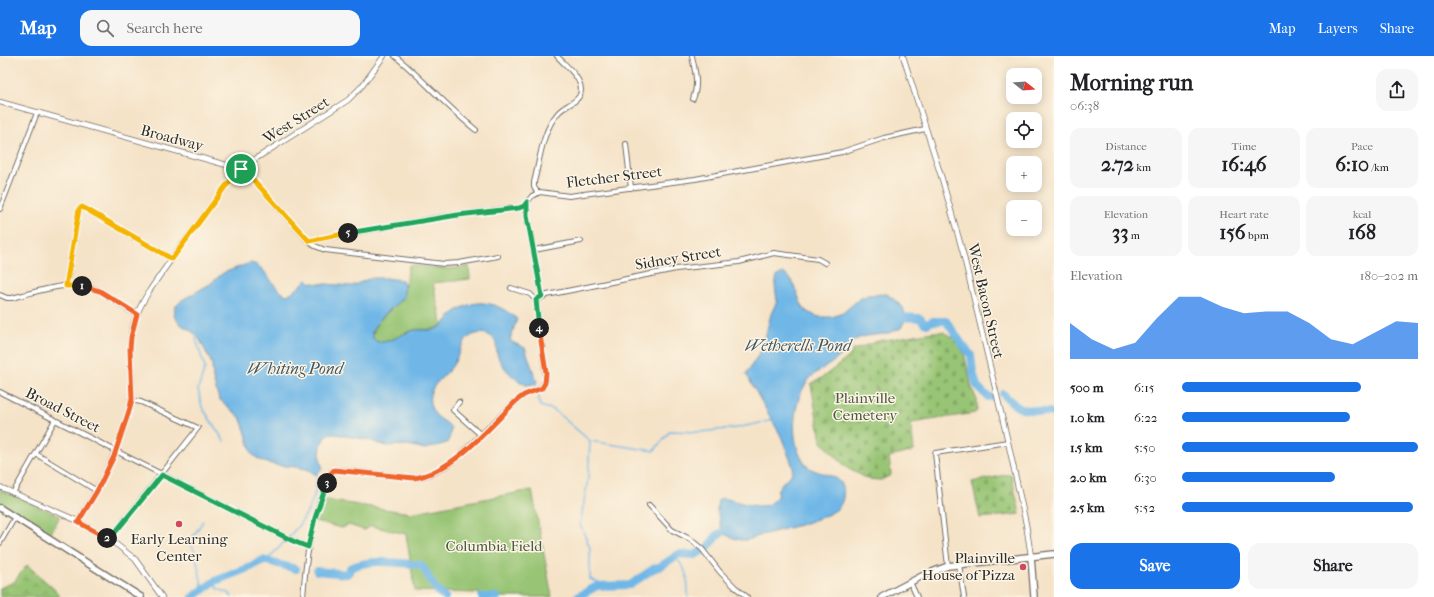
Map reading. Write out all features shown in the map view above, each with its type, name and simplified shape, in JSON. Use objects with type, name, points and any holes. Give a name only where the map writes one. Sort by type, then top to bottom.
[{"type":"main road","points":[[0,508],[141,597]]},
{"type":"main road","points":[[882,597],[936,569],[948,566],[1054,554]]},
{"type":"main road","points":[[1031,556],[1034,597]]},
{"type":"street","name":"West Street","points":[[78,522],[97,491],[116,451],[131,400],[131,337],[137,314],[144,301],[172,259],[225,187],[241,169],[348,100],[362,86],[384,56]]},
{"type":"street","points":[[395,56],[454,112],[476,130]]},
{"type":"street","points":[[309,241],[428,219],[519,208],[524,206],[532,196],[538,192],[534,188],[534,182],[544,141],[551,123],[562,108],[578,98],[580,95],[581,88],[578,80],[557,56]]},
{"type":"street","points":[[692,56],[697,82],[696,92],[693,99]]},
{"type":"street","name":"West Bacon Street","points":[[903,56],[942,179],[963,253],[1008,442],[1026,524],[1031,556]]},
{"type":"street","name":"Broadway","points":[[0,102],[241,169],[248,174],[309,241],[315,246],[325,250],[436,264],[459,264],[498,256]]},
{"type":"street","points":[[0,209],[37,113]]},
{"type":"street","name":"Fletcher Street","points":[[538,192],[569,196],[695,179],[748,168],[842,152],[884,138],[925,129]]},
{"type":"street","points":[[626,144],[631,188]]},
{"type":"street","points":[[527,202],[527,216],[542,296]]},
{"type":"street","points":[[66,286],[79,209],[82,207],[172,259]]},
{"type":"street","points":[[534,250],[581,241]]},
{"type":"street","name":"Sidney Street","points":[[536,300],[542,296],[676,269],[739,262],[774,253],[818,259],[825,263]]},
{"type":"street","points":[[0,295],[7,298],[12,298],[66,286],[78,286],[96,290],[137,314]]},
{"type":"street","points":[[303,597],[308,547],[318,506],[332,472],[340,470],[414,478],[422,477],[435,472],[452,462],[516,401],[524,395],[538,390],[545,383],[546,377],[536,300],[530,294],[511,288]]},
{"type":"street","name":"Broad Street","points":[[0,392],[285,537],[308,547]]},
{"type":"street","points":[[109,540],[198,428],[141,402],[131,400]]},
{"type":"street","points":[[459,402],[453,410],[481,435]]},
{"type":"street","points":[[13,493],[55,420]]},
{"type":"street","points":[[948,566],[934,453],[1008,442]]},
{"type":"street","points":[[36,454],[97,491]]},
{"type":"street","points":[[0,487],[78,522],[109,540],[133,557],[162,597]]},
{"type":"street","points":[[649,505],[672,530],[690,539],[703,550],[724,576],[747,597]]},
{"type":"street","points":[[0,543],[15,517]]},
{"type":"street","points":[[959,564],[964,597]]},
{"type":"street","points":[[910,582],[917,597]]},
{"type":"green space","points":[[409,265],[432,268],[469,266],[470,279],[433,283],[442,325],[439,327],[432,329],[418,329],[409,331],[391,340],[380,342],[375,341],[372,335],[378,322],[403,297]]},
{"type":"green space","name":"Plainville Cemetery","points":[[933,332],[943,332],[955,339],[964,353],[972,389],[977,400],[977,411],[975,413],[911,423],[914,451],[889,457],[891,475],[881,480],[868,479],[847,468],[821,441],[811,384],[823,377],[849,357],[853,350],[878,341]]},
{"type":"green space","points":[[1011,474],[1020,514],[980,518],[972,482]]},
{"type":"green space","points":[[0,490],[60,516],[50,535],[0,503]]},
{"type":"green space","name":"Columbia Field","points":[[532,490],[552,597],[481,597],[479,593],[415,591],[406,534],[371,526],[364,530],[349,525],[341,528],[315,521],[316,504],[319,499],[410,513]]},
{"type":"green space","points":[[27,565],[54,589],[60,597],[0,597],[0,588],[14,582]]},
{"type":"water","name":"Whiting Pond","points":[[250,263],[256,264],[265,272],[277,288],[287,295],[297,289],[307,279],[311,283],[352,286],[371,278],[402,280],[404,284],[403,297],[375,325],[372,332],[373,338],[378,342],[388,341],[411,331],[437,329],[455,312],[472,304],[488,304],[503,309],[517,319],[510,339],[512,342],[525,348],[537,382],[535,384],[526,385],[513,376],[499,359],[496,342],[494,339],[491,336],[480,333],[473,335],[464,342],[455,362],[434,386],[430,395],[431,407],[434,413],[447,423],[451,429],[447,443],[425,449],[408,445],[386,446],[368,440],[330,433],[325,437],[322,443],[320,457],[322,467],[316,475],[302,468],[277,465],[260,460],[252,454],[240,417],[219,399],[213,379],[212,364],[200,340],[194,333],[179,323],[174,316],[175,307],[182,300],[210,284],[223,273]]},
{"type":"water","name":"Wetherells Pond","points":[[783,273],[792,280],[802,306],[807,312],[819,317],[832,317],[843,313],[859,299],[868,295],[887,294],[903,307],[906,318],[901,328],[886,334],[870,335],[854,341],[838,358],[811,377],[800,396],[796,408],[795,433],[800,456],[806,465],[811,469],[830,476],[841,483],[843,497],[838,508],[821,518],[744,540],[730,537],[722,532],[717,510],[718,500],[722,498],[746,504],[765,506],[777,497],[778,489],[791,475],[793,467],[781,436],[746,374],[762,349],[771,314],[777,301],[775,286],[777,276]]},
{"type":"waterway","points":[[896,317],[920,318],[927,324],[933,321],[946,321],[971,355],[973,372],[977,386],[988,397],[991,397]]},
{"type":"waterway","points":[[198,337],[196,339],[205,368],[198,389],[202,407],[224,441]]},
{"type":"waterway","points":[[534,384],[537,387],[540,406],[554,410],[590,441],[654,451],[670,431],[700,432],[736,428],[774,420]]},
{"type":"waterway","points":[[1003,394],[1016,406],[1022,409],[1054,413]]},
{"type":"waterway","points":[[590,441],[588,479],[580,524],[590,548],[590,579],[605,585]]},
{"type":"waterway","points":[[267,560],[294,532],[308,511],[313,500],[317,474]]},
{"type":"waterway","points":[[203,521],[190,542],[195,552],[203,590]]},
{"type":"waterway","points":[[577,597],[597,586],[630,585],[653,569],[661,566],[679,554],[695,555],[708,547],[717,535],[730,527]]},
{"type":"waterway","points":[[673,557],[682,565],[686,574],[688,597]]},
{"type":"waterway","points":[[193,597],[215,581],[251,567],[263,560],[296,569]]},
{"type":"waterway","points":[[317,571],[347,574],[350,568],[376,562],[421,565],[434,586],[440,594],[445,597]]},
{"type":"waterway","points":[[214,581],[218,589],[229,593],[232,597]]},
{"type":"waterway","points":[[482,597],[497,597]]},
{"type":"place","name":"Early Learning Center","points":[[179,524]]},
{"type":"place","name":"Plainville House of Pizza","points":[[1023,567]]},
{"type":"route","points":[[241,169],[248,174],[309,241],[384,226],[435,218],[522,208],[527,202],[527,216],[542,296],[536,300],[536,303],[546,373],[545,383],[542,388],[524,395],[516,401],[460,455],[452,462],[435,472],[422,477],[414,478],[334,470],[329,478],[318,506],[308,547],[303,546],[162,475],[109,540],[78,522],[92,501],[114,456],[129,411],[132,399],[130,349],[131,337],[137,314],[100,291],[72,285],[66,286],[79,209],[82,207],[101,217],[172,259],[225,187],[241,169]]}]
